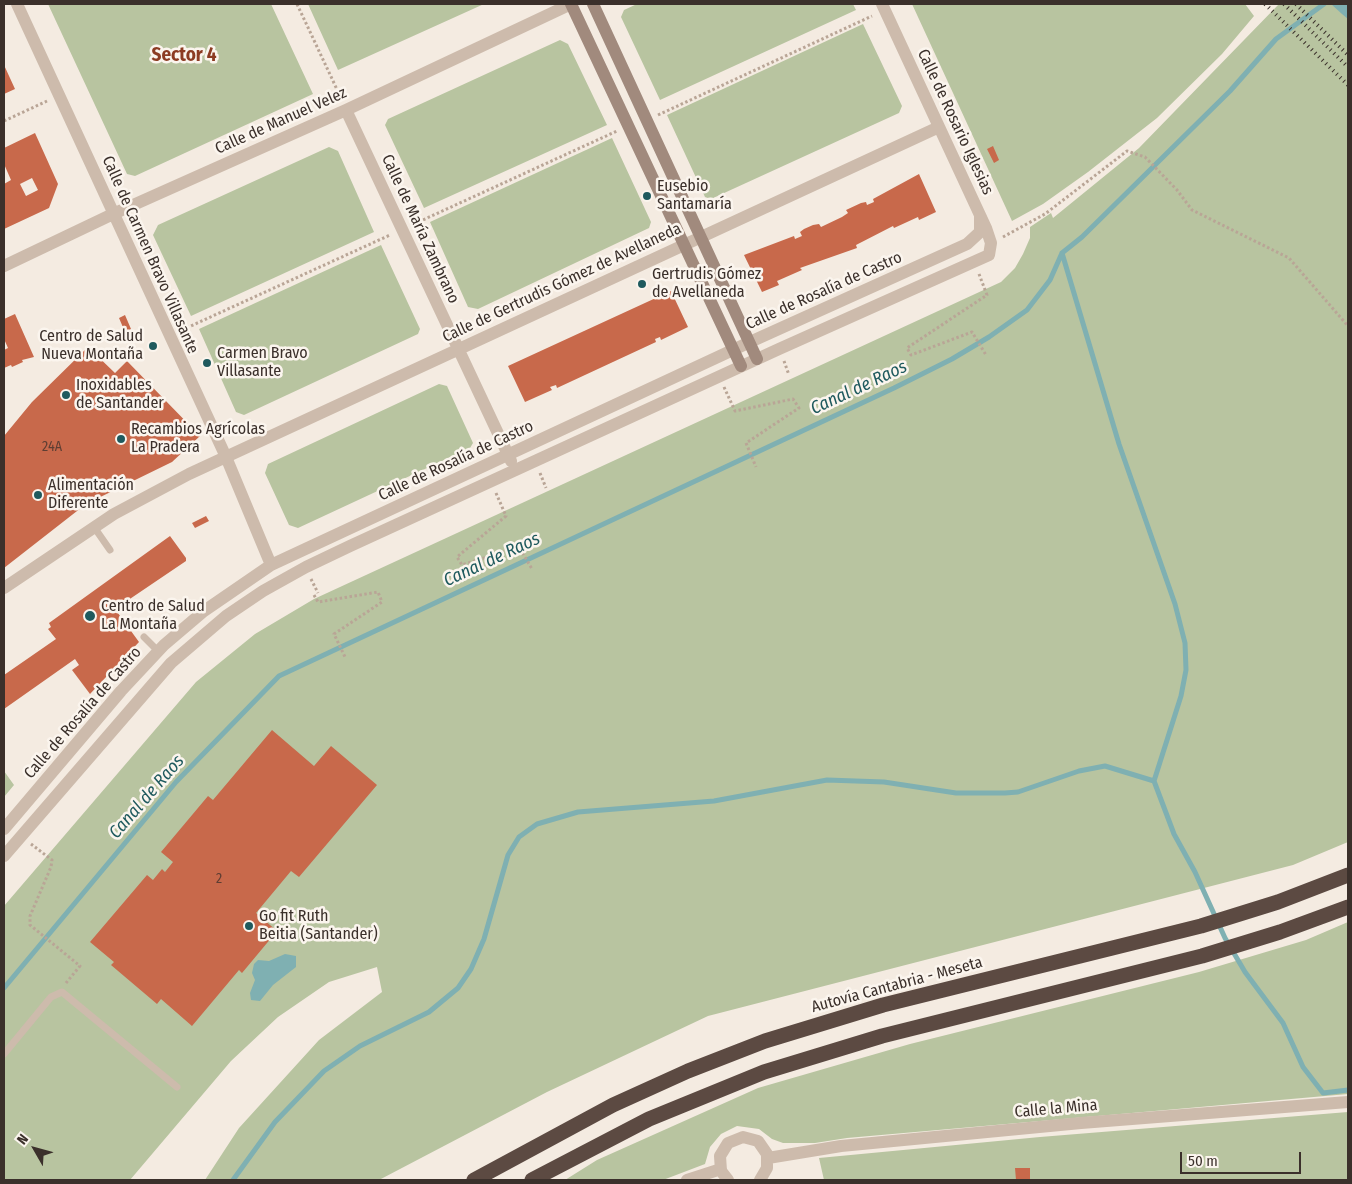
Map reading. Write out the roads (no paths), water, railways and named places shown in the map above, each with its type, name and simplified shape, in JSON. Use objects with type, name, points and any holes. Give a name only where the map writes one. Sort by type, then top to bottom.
[{"type":"highway","name":"Autovía Cantabria - Meseta","points":[[474,1180],[613,1104],[688,1071],[765,1041],[883,1005],[1201,926],[1278,902],[1348,875]]},
{"type":"highway","points":[[532,1180],[649,1119],[764,1072],[882,1036],[1202,956],[1280,932],[1348,907]]},
{"type":"main road","points":[[571,4],[741,366]]},
{"type":"main road","points":[[593,4],[757,359]]},
{"type":"street","name":"Calle de Carmen Bravo Villasante","points":[[17,4],[226,457],[271,565]]},
{"type":"street","name":"Calle de Manuel Velez","points":[[4,266],[113,214],[346,110],[571,4]]},
{"type":"street","name":"Calle de Rosario Iglesias","points":[[883,7],[980,215],[990,249]]},
{"type":"street","name":"Calle de María Zambrano","points":[[346,110],[516,471]]},
{"type":"street","name":"Calle de Gertrudis Gómez de Avellaneda","points":[[4,588],[94,527],[163,488],[458,348],[939,127]]},
{"type":"street","name":"Calle de Rosalía de Castro","points":[[4,829],[121,691],[158,651],[204,611],[271,565],[750,342],[967,244],[980,232],[980,215]]},
{"type":"street","name":"Calle de Rosalía de Castro","points":[[4,856],[160,674],[196,640],[226,616],[306,567],[757,359],[990,249]]},
{"type":"street","name":"Calle la Mina","points":[[768,1158],[841,1146],[1071,1124],[1348,1102]]},
{"type":"street","points":[[728,1180],[721,1169],[720,1156],[723,1149],[735,1139],[750,1138],[758,1141],[768,1158],[768,1168],[760,1180]]},
{"type":"street","points":[[687,1180],[721,1169]]},
{"type":"lane","points":[[94,527],[110,550]]},
{"type":"lane","points":[[144,636],[158,651]]},
{"type":"lane","points":[[4,1054],[51,997],[59,992],[69,996],[177,1087]]},
{"type":"water","points":[[1331,4],[1348,4],[1348,19],[1342,14]]},
{"type":"water","points":[[285,954],[296,956],[296,967],[273,985],[260,1001],[251,1000],[250,993],[255,980],[252,973],[254,964],[258,960],[269,961]]},
{"type":"waterway","name":"Canal de Raos","points":[[4,988],[176,782],[279,676],[894,388],[952,359],[989,337],[1027,310],[1050,280],[1062,253],[1082,237],[1230,91],[1276,39],[1324,4]]},
{"type":"waterway","points":[[1062,253],[1119,444],[1175,604],[1185,643],[1186,670],[1181,696],[1154,781],[1174,834],[1195,872],[1225,938],[1245,972],[1283,1023],[1303,1067],[1323,1093],[1348,1090]]},
{"type":"waterway","points":[[233,1180],[275,1122],[324,1071],[360,1046],[429,1012],[458,988],[471,969],[484,939],[508,855],[519,837],[537,824],[578,812],[714,801],[827,780],[884,782],[956,793],[1005,793],[1018,792],[1079,771],[1105,766],[1154,781]]},
{"type":"railway","points":[[1265,4],[1348,85]]},
{"type":"railway","points":[[1284,4],[1348,67]]},
{"type":"railway","points":[[1296,4],[1348,55]]},
{"type":"place","name":"Eusebio Santamaría","points":[[647,196]]},
{"type":"place","name":"Gertrudis Gómez de Avellaneda","points":[[642,284]]},
{"type":"place","name":"Centro de Salud Nueva Montaña","points":[[153,346]]},
{"type":"place","name":"Carmen Bravo Villasante","points":[[207,363]]},
{"type":"place","name":"Inoxidables de Santander","points":[[66,395]]},
{"type":"place","name":"Recambios Agrícolas La Pradera","points":[[121,439]]},
{"type":"place","name":"Alimentación Diferente","points":[[38,495]]},
{"type":"place","name":"Centro de Salud La Montaña","points":[[90,616]]},
{"type":"place","name":"Go fit Ruth Beitia (Santander)","points":[[249,926]]},
{"type":"district","name":"Sector 4","points":[[184,56]]}]
